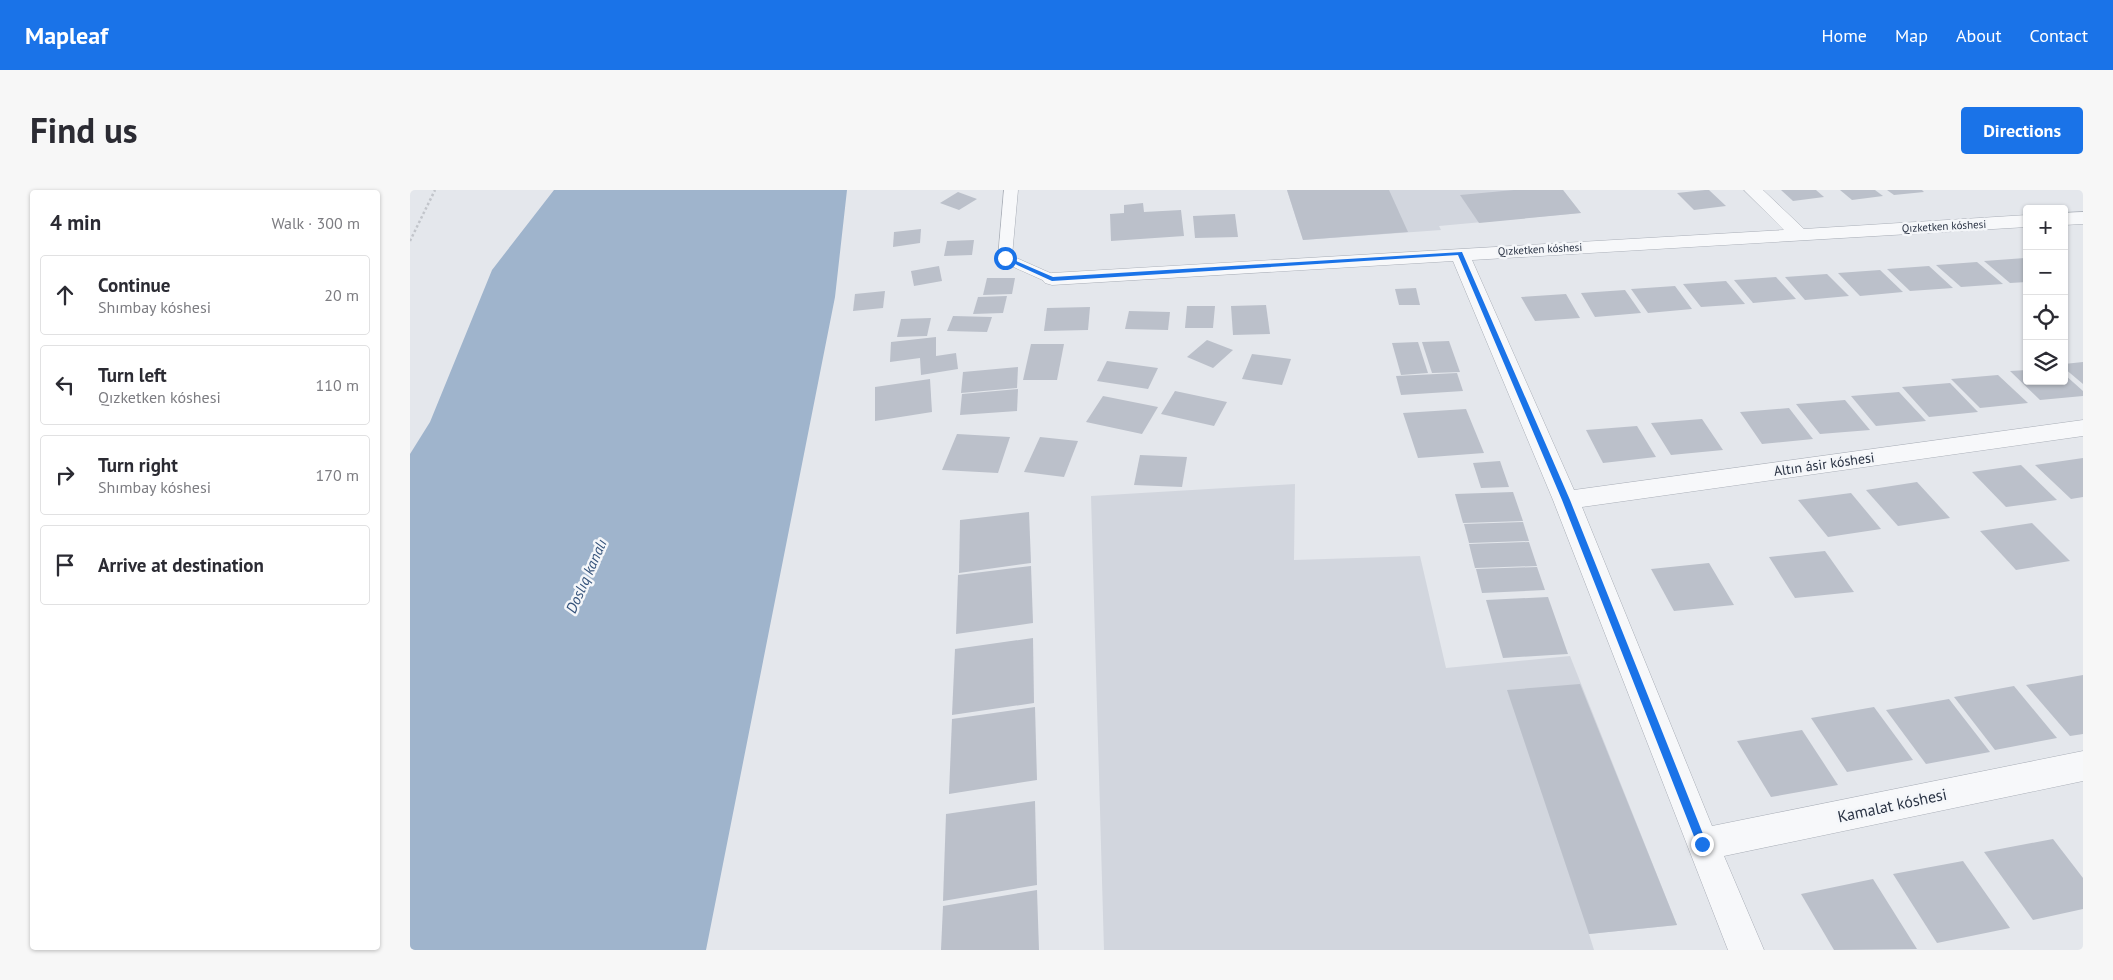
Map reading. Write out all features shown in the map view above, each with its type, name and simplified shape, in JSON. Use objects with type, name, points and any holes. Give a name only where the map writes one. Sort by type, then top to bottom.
[{"type":"street","points":[[1753,190],[1800,235]]},
{"type":"street","points":[[2068,219],[2083,218]]},
{"type":"street","name":"Qızketken kóshesi","points":[[1052,279],[2023,221]]},
{"type":"street","points":[[1460,254],[1566,500],[1746,950]]},
{"type":"street","name":"Altın ásir kóshesi","points":[[1566,500],[2083,428]]},
{"type":"street","name":"Kamalat kóshesi","points":[[1702,844],[2083,766]]},
{"type":"lane","points":[[1011,190],[1005,258],[1052,279]]},
{"type":"path","points":[[410,241],[434,190]]},
{"type":"shaded area","points":[[1287,190],[1563,190],[1581,213],[1439,226],[1441,230],[1303,240]]},
{"type":"shaded area","points":[[1295,484],[1294,560],[1420,556],[1446,668],[1570,656],[1677,925],[1589,934],[1594,950],[1104,950],[1091,496]]},
{"type":"water","name":"Doslıq kanalı","points":[[554,190],[847,190],[835,297],[706,950],[410,950],[410,454],[430,422],[492,270]]},
{"type":"building","points":[[1287,190],[1389,190],[1408,232],[1303,240]]},
{"type":"building","points":[[1514,190],[1563,190],[1581,213],[1479,223],[1460,195]]},
{"type":"building","points":[[1709,190],[1726,206],[1694,210],[1677,193]]},
{"type":"building","points":[[1781,190],[1816,190],[1824,197],[1793,201]]},
{"type":"building","points":[[1840,190],[1875,190],[1883,196],[1852,200]]},
{"type":"building","points":[[1887,190],[1922,190],[1924,192],[1894,195]]},
{"type":"building","points":[[958,192],[977,199],[959,210],[940,203]]},
{"type":"building","points":[[1143,203],[1144,212],[1181,210],[1184,236],[1111,241],[1110,214],[1124,213],[1124,205]]},
{"type":"building","points":[[1235,214],[1238,237],[1195,238],[1193,216]]},
{"type":"building","points":[[921,229],[920,243],[893,247],[894,232]]},
{"type":"building","points":[[974,240],[972,255],[944,256],[947,241]]},
{"type":"building","points":[[2023,258],[2023,282],[2010,283],[1984,261]]},
{"type":"building","points":[[1977,262],[2003,284],[1961,287],[1936,265]]},
{"type":"building","points":[[939,266],[942,281],[914,286],[911,271]]},
{"type":"building","points":[[1929,266],[1953,288],[1910,291],[1887,269]]},
{"type":"building","points":[[1880,270],[1903,292],[1860,296],[1838,273]]},
{"type":"building","points":[[1827,274],[1849,296],[1805,300],[1785,277]]},
{"type":"building","points":[[1776,277],[1796,299],[1753,303],[1734,280]]},
{"type":"building","points":[[987,278],[1015,278],[1012,294],[983,295]]},
{"type":"building","points":[[1726,281],[1745,304],[1701,307],[1683,284]]},
{"type":"building","points":[[1675,286],[1692,309],[1648,313],[1631,289]]},
{"type":"building","points":[[1416,288],[1420,305],[1399,305],[1395,289]]},
{"type":"building","points":[[1625,290],[1641,313],[1595,317],[1581,293]]},
{"type":"building","points":[[885,291],[883,308],[853,311],[855,294]]},
{"type":"building","points":[[1566,294],[1580,318],[1535,321],[1521,297]]},
{"type":"building","points":[[1007,296],[1003,313],[973,314],[978,297]]},
{"type":"building","points":[[1266,305],[1270,334],[1233,335],[1231,306]]},
{"type":"building","points":[[1187,306],[1215,306],[1213,328],[1185,328]]},
{"type":"building","points":[[1090,307],[1088,330],[1044,331],[1047,308]]},
{"type":"building","points":[[1129,311],[1170,312],[1168,330],[1125,329]]},
{"type":"building","points":[[953,316],[992,317],[987,332],[947,331]]},
{"type":"building","points":[[931,318],[927,336],[897,337],[901,319]]},
{"type":"building","points":[[936,337],[936,356],[956,353],[958,369],[921,375],[920,358],[890,362],[891,342]]},
{"type":"building","points":[[1207,340],[1233,350],[1213,368],[1187,357]]},
{"type":"building","points":[[1449,341],[1460,372],[1432,373],[1422,342]]},
{"type":"building","points":[[1418,342],[1428,373],[1401,375],[1392,343]]},
{"type":"building","points":[[1031,344],[1064,344],[1057,380],[1023,380]]},
{"type":"building","points":[[1252,354],[1291,359],[1282,385],[1242,379]]},
{"type":"building","points":[[1107,361],[1158,368],[1148,389],[1097,381]]},
{"type":"building","points":[[2083,362],[2083,384],[2068,371],[2068,364]]},
{"type":"building","points":[[1018,367],[1017,388],[961,393],[963,372]]},
{"type":"building","points":[[2023,370],[2023,384],[2010,371]]},
{"type":"building","points":[[1457,373],[1463,391],[1401,395],[1396,376]]},
{"type":"building","points":[[1998,375],[2028,403],[1980,408],[1951,379]]},
{"type":"building","points":[[2068,378],[2083,391],[2083,396],[2040,400],[2024,385],[2068,385]]},
{"type":"building","points":[[930,379],[932,412],[875,421],[875,387]]},
{"type":"building","points":[[1950,383],[1978,412],[1929,417],[1902,387]]},
{"type":"building","points":[[1018,389],[1017,411],[960,415],[962,394]]},
{"type":"building","points":[[1175,391],[1227,402],[1214,426],[1161,414]]},
{"type":"building","points":[[1899,392],[1926,421],[1876,426],[1851,396]]},
{"type":"building","points":[[1103,396],[1158,407],[1142,434],[1086,422]]},
{"type":"building","points":[[1845,400],[1870,430],[1820,434],[1796,404]]},
{"type":"building","points":[[1789,408],[1813,439],[1762,444],[1740,412]]},
{"type":"building","points":[[1466,409],[1484,453],[1418,458],[1403,413]]},
{"type":"building","points":[[1702,419],[1723,450],[1671,455],[1651,423]]},
{"type":"building","points":[[1637,426],[1656,457],[1603,463],[1586,430]]},
{"type":"building","points":[[957,434],[1010,437],[998,473],[942,470]]},
{"type":"building","points":[[1040,437],[1078,441],[1064,477],[1024,472]]},
{"type":"building","points":[[1140,455],[1187,457],[1182,487],[1134,485]]},
{"type":"building","points":[[2083,458],[2083,497],[2071,499],[2035,465]]},
{"type":"building","points":[[1500,461],[1509,487],[1481,488],[1473,463]]},
{"type":"building","points":[[2021,465],[2057,500],[2006,507],[1972,472]]},
{"type":"building","points":[[1917,482],[1950,518],[1898,526],[1866,490]]},
{"type":"building","points":[[1513,492],[1523,521],[1463,523],[1455,494]]},
{"type":"building","points":[[1851,493],[1881,529],[1828,537],[1798,500]]},
{"type":"building","points":[[1029,512],[1031,563],[959,573],[960,520]]},
{"type":"building","points":[[1523,522],[1529,541],[1469,543],[1464,524]]},
{"type":"building","points":[[2032,523],[2070,561],[2016,570],[1980,531]]},
{"type":"building","points":[[1529,542],[1537,566],[1475,568],[1469,544]]},
{"type":"building","points":[[1825,551],[1854,592],[1795,598],[1769,557]]},
{"type":"building","points":[[1709,563],[1734,605],[1674,611],[1651,569]]},
{"type":"building","points":[[1031,566],[1033,623],[956,634],[958,575]]},
{"type":"building","points":[[1537,567],[1545,590],[1482,593],[1476,569]]},
{"type":"building","points":[[1548,597],[1568,654],[1503,658],[1486,600]]},
{"type":"building","points":[[1033,638],[1034,703],[952,715],[955,649]]},
{"type":"building","points":[[2083,675],[2083,734],[2070,736],[2026,685]]},
{"type":"building","points":[[1580,684],[1677,925],[1589,934],[1507,690]]},
{"type":"building","points":[[2014,686],[2057,738],[1995,750],[1954,697]]},
{"type":"building","points":[[1949,699],[1990,752],[1926,764],[1886,710]]},
{"type":"building","points":[[1035,707],[1037,780],[949,794],[952,719]]},
{"type":"building","points":[[1874,707],[1913,760],[1847,772],[1811,718]]},
{"type":"building","points":[[1802,730],[1838,785],[1771,797],[1737,741]]},
{"type":"building","points":[[1035,801],[1037,885],[943,901],[946,814]]},
{"type":"building","points":[[2053,839],[2083,878],[2083,909],[2033,920],[1984,852]]},
{"type":"building","points":[[1963,861],[2010,928],[1937,943],[1893,874]]},
{"type":"building","points":[[1873,879],[1917,949],[1834,950],[1801,894]]},
{"type":"building","points":[[1037,890],[1039,950],[941,950],[943,906]]},
{"type":"route","points":[[1005,258],[1052,279],[1460,254],[1566,500],[1702,844]]}]
